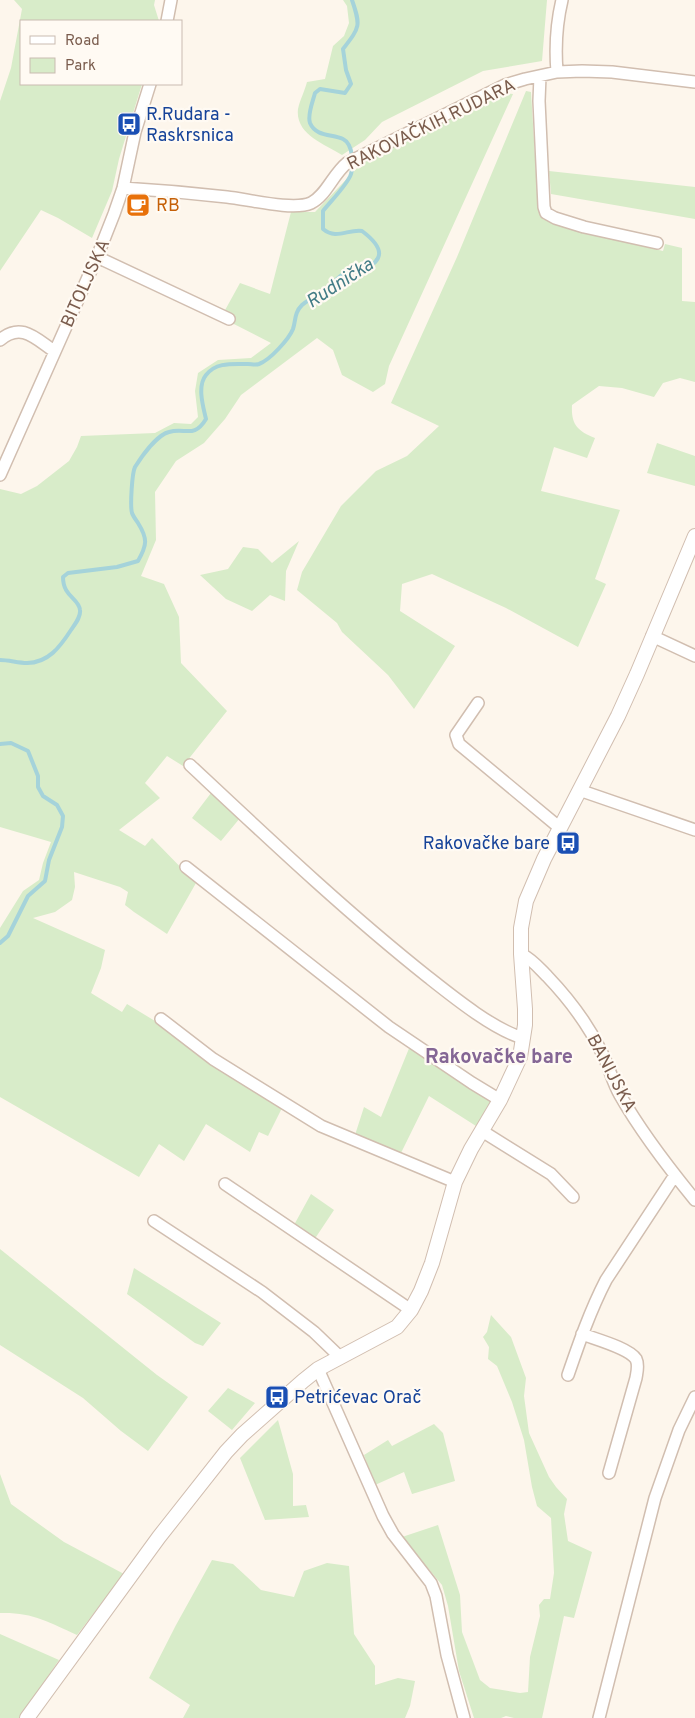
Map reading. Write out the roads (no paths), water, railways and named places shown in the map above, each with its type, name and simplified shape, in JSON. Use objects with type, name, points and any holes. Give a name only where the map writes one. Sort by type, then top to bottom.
[{"type":"street","points":[[167,20],[171,0]]},
{"type":"street","points":[[557,72],[555,32],[562,0]]},
{"type":"street","name":"RAKOVAČKIH RUDARA","points":[[123,188],[227,197],[300,206],[314,201],[346,163],[505,85],[557,72],[612,72],[695,82]]},
{"type":"street","points":[[540,76],[539,101],[544,207],[546,213],[555,218],[584,227],[657,243]]},
{"type":"street","name":"BITOLJSKA","points":[[0,475],[97,257],[123,188],[135,132],[150,85]]},
{"type":"street","points":[[97,257],[228,319]]},
{"type":"street","points":[[0,340],[14,332],[23,332],[54,351]]},
{"type":"street","points":[[27,1718],[159,1537],[226,1452],[242,1435],[318,1369],[398,1326],[411,1310],[422,1291],[455,1182],[500,1100],[520,1057],[525,1009],[521,954],[522,919],[526,901],[544,859],[618,716],[695,536]]},
{"type":"street","points":[[652,636],[695,656]]},
{"type":"street","points":[[478,703],[456,735],[459,744],[560,828]]},
{"type":"street","points":[[190,765],[375,935],[448,993],[504,1031],[523,1038]]},
{"type":"street","points":[[579,790],[695,830]]},
{"type":"street","points":[[186,867],[389,1027],[500,1100]]},
{"type":"street","name":"BANIJSKA","points":[[521,954],[530,958],[565,994],[578,1011],[603,1053],[612,1079],[620,1094],[675,1175],[695,1200]]},
{"type":"street","points":[[160,1019],[213,1059],[321,1126],[455,1182]]},
{"type":"street","points":[[482,1131],[551,1174],[573,1197]]},
{"type":"street","points":[[568,1375],[582,1334],[606,1280],[675,1175]]},
{"type":"street","points":[[225,1184],[411,1310]]},
{"type":"street","points":[[154,1221],[262,1292],[314,1332],[340,1357]]},
{"type":"street","points":[[582,1334],[626,1351],[635,1357],[637,1361],[636,1378],[609,1473]]},
{"type":"street","points":[[318,1369],[382,1516],[393,1534],[431,1583],[438,1603],[447,1655],[464,1718]]},
{"type":"street","points":[[599,1718],[655,1498],[679,1430],[695,1397]]},
{"type":"waterway","name":"Rudnička","points":[[0,660],[24,663],[41,660],[53,653],[62,642],[80,615],[79,606],[68,593],[64,584],[63,577],[68,573],[117,567],[138,561],[145,546],[145,538],[131,509],[132,482],[135,467],[150,446],[164,434],[175,431],[193,431],[202,425],[206,419],[201,390],[206,375],[219,366],[259,364],[263,362],[274,354],[288,338],[302,305],[322,294],[342,275],[371,265],[378,258],[379,250],[362,231],[333,234],[323,229],[323,211],[349,178],[352,170],[352,155],[349,145],[343,139],[316,131],[309,120],[315,93],[320,89],[345,93],[351,84],[346,70],[343,49],[356,31],[358,21],[352,0]]},
{"type":"waterway","name":"Rudnička","points":[[0,744],[11,743],[28,751],[38,776],[38,787],[43,796],[57,805],[63,816],[62,827],[49,860],[45,881],[28,896],[8,936],[0,943]]},
{"type":"place","name":"R.Rudara - Raskrsnica","points":[[129,124]]},
{"type":"place","name":"RB","points":[[138,205]]},
{"type":"place","name":"Rakovačke bare","points":[[568,843]]},
{"type":"place","name":"Petrićevac Orač","points":[[277,1397]]},
{"type":"district","name":"Rakovačke bare","points":[[499,1056]]}]
